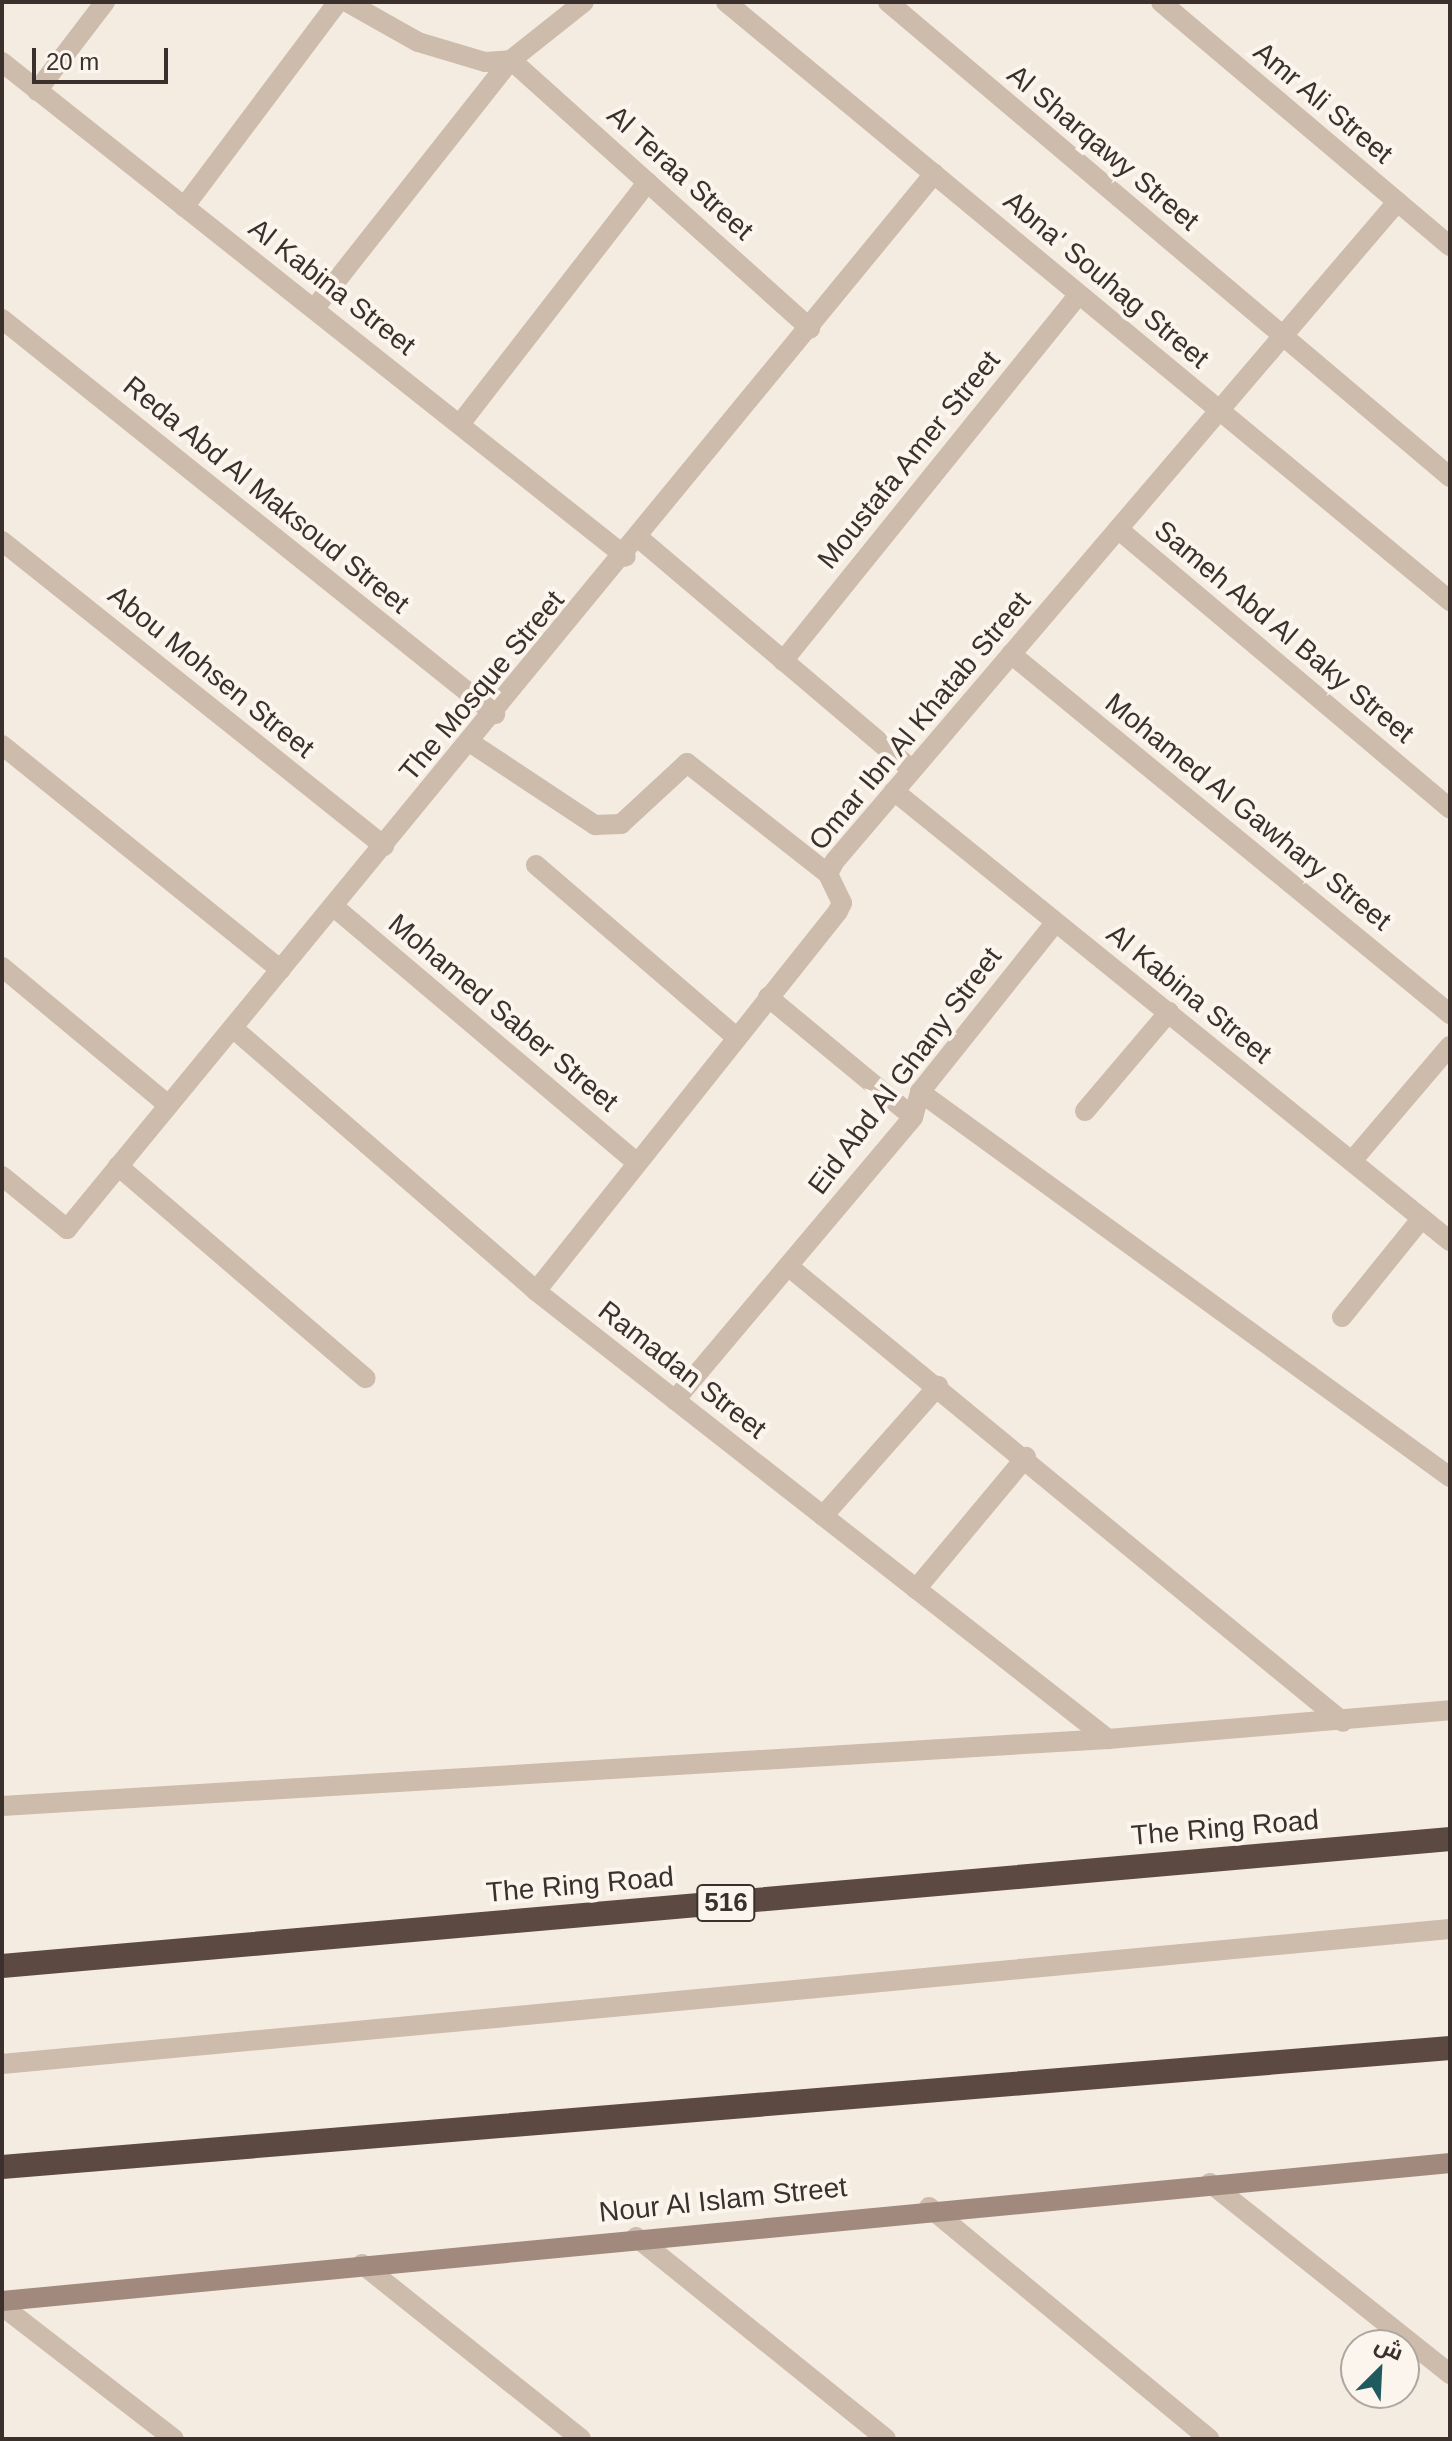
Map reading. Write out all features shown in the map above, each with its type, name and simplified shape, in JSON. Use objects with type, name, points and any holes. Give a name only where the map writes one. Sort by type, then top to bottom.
[{"type":"highway","name":"The Ring Road","points":[[2,1966],[1450,1839]]},
{"type":"highway","points":[[2,2167],[1450,2048]]},
{"type":"street","points":[[37,91],[105,2]]},
{"type":"street","points":[[184,207],[338,2]]},
{"type":"street","points":[[347,2],[450,55],[511,60]]},
{"type":"street","points":[[314,309],[511,60],[584,2]]},
{"type":"street","name":"Abna' Souhag Street","points":[[726,2],[1450,601]]},
{"type":"street","name":"Al Sharqawy Street","points":[[888,2],[1450,477]]},
{"type":"street","name":"Amr Ali Street","points":[[1161,2],[1450,246]]},
{"type":"street","name":"Al Teraa Street","points":[[511,60],[810,328]]},
{"type":"street","name":"Al Kabina Street","points":[[2,62],[626,557]]},
{"type":"street","name":"The Mosque Street","points":[[2,1176],[67,1229],[626,557],[934,174]]},
{"type":"street","points":[[460,424],[648,182]]},
{"type":"street","name":"Omar Ibn Al Khatab Street","points":[[536,1291],[842,903],[828,874],[894,791],[1397,202]]},
{"type":"street","name":"Moustafa Amer Street","points":[[783,661],[1079,294]]},
{"type":"street","name":"Reda Abd Al Maksoud Street","points":[[2,319],[495,714]]},
{"type":"street","name":"Sameh Abd Al Baky Street","points":[[1118,529],[1450,809]]},
{"type":"street","points":[[640,539],[912,770]]},
{"type":"street","name":"Abou Mohsen Street","points":[[2,541],[384,846]]},
{"type":"street","name":"Mohamed Al Gawhary Street","points":[[1011,654],[1450,1014]]},
{"type":"street","points":[[471,743],[595,825],[621,824],[687,763],[828,874]]},
{"type":"street","points":[[2,745],[281,970]]},
{"type":"street","name":"Al Kabina Street","points":[[894,791],[1450,1241]]},
{"type":"street","points":[[536,865],[737,1038]]},
{"type":"street","name":"Mohamed Saber Street","points":[[333,906],[637,1163]]},
{"type":"street","name":"Eid Abd Al Ghany Street","points":[[675,1400],[913,1117],[920,1092],[1055,923]]},
{"type":"street","points":[[2,967],[168,1105]]},
{"type":"street","points":[[768,997],[913,1117]]},
{"type":"street","points":[[1085,1111],[1169,1012]]},
{"type":"street","name":"Ramadan Street","points":[[234,1029],[536,1291],[1108,1739]]},
{"type":"street","points":[[1352,1161],[1450,1046]]},
{"type":"street","points":[[920,1092],[1450,1477]]},
{"type":"street","points":[[118,1166],[365,1378]]},
{"type":"street","points":[[1342,1317],[1422,1218]]},
{"type":"street","points":[[788,1266],[1026,1457],[1343,1722]]},
{"type":"street","points":[[823,1516],[938,1386]]},
{"type":"street","points":[[916,1589],[1026,1457]]},
{"type":"street","points":[[2,1806],[1108,1739],[1343,1722],[1450,1710]]},
{"type":"street","points":[[2,2064],[1450,1929]]},
{"type":"street","name":"Nour Al Islam Street","points":[[2,2303],[929,2207],[1450,2163]]},
{"type":"street","points":[[1210,2183],[1450,2374]]},
{"type":"street","points":[[929,2207],[1209,2439]]},
{"type":"street","points":[[636,2237],[886,2439]]},
{"type":"street","points":[[362,2264],[581,2439]]},
{"type":"street","points":[[2,2303],[174,2439]]}]
